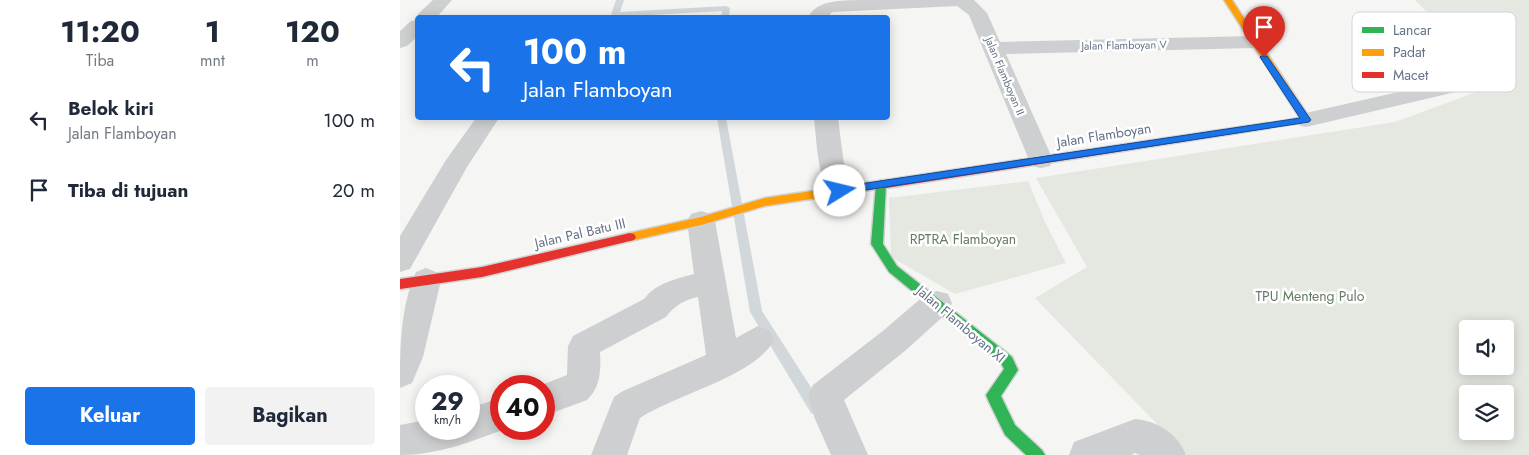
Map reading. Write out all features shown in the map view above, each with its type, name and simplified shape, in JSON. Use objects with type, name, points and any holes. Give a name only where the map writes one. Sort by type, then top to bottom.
[{"type":"street","points":[[428,15],[443,0]]},
{"type":"street","points":[[814,15],[828,7],[961,0]]},
{"type":"street","name":"Jalan Flamboyan II","points":[[961,0],[978,13],[1040,160]]},
{"type":"street","points":[[1228,0],[1306,120],[1426,92]]},
{"type":"street","points":[[400,42],[415,28]]},
{"type":"street","name":"Jalan Flamboyan V","points":[[994,48],[1254,42]]},
{"type":"street","points":[[400,261],[455,166],[486,120]]},
{"type":"street","points":[[826,120],[832,166],[840,191]]},
{"type":"street","name":"Jalan Flamboyan","points":[[765,202],[1306,120]]},
{"type":"street","name":"Jalan Flamboyan XI","points":[[881,184],[877,244],[893,269],[937,302],[1007,361],[1011,370],[1007,378],[995,387],[992,395],[1010,430],[1037,455]]},
{"type":"street","name":"Jalan Pal Batu III","points":[[413,282],[482,272],[712,218],[765,202]]},
{"type":"street","points":[[712,218],[710,281],[724,363]]},
{"type":"street","points":[[555,396],[578,388],[584,381],[584,346],[587,343],[655,308],[659,301],[668,295],[710,281]]},
{"type":"street","points":[[400,373],[407,357],[413,282]]},
{"type":"street","points":[[850,455],[833,419],[825,396],[937,302]]},
{"type":"street","points":[[609,455],[626,408],[635,402],[724,363],[758,340]]},
{"type":"street","points":[[1087,455],[1135,436],[1146,437],[1168,455]]},
{"type":"street","points":[[400,442],[415,439]]},
{"type":"green space","name":"TPU Menteng Pulo","points":[[1415,0],[1529,0],[1529,455],[1187,455],[1035,298],[1087,267],[1036,178],[1395,122],[1476,92],[1516,92],[1516,12],[1427,12]]},
{"type":"green space","name":"RPTRA Flamboyan","points":[[1028,181],[1045,222],[1066,263],[955,294],[891,257],[889,198]]},
{"type":"waterway","points":[[615,15],[620,0]]},
{"type":"waterway","points":[[615,15],[726,8],[725,15]]},
{"type":"waterway","points":[[721,120],[756,312],[816,408]]},
{"type":"traffic: fast","points":[[881,184],[877,244],[893,269],[1007,361],[1011,370],[993,395],[1010,430],[1037,455]]},
{"type":"traffic: slow","points":[[1228,0],[1306,120],[1267,126]]},
{"type":"traffic: slow","points":[[630,237],[701,221],[765,202],[886,184]]},
{"type":"traffic: jam","points":[[886,184],[1267,126]]},
{"type":"traffic: jam","points":[[400,284],[482,272],[630,237]]},
{"type":"route","points":[[840,191],[1306,120],[1264,57]]}]
